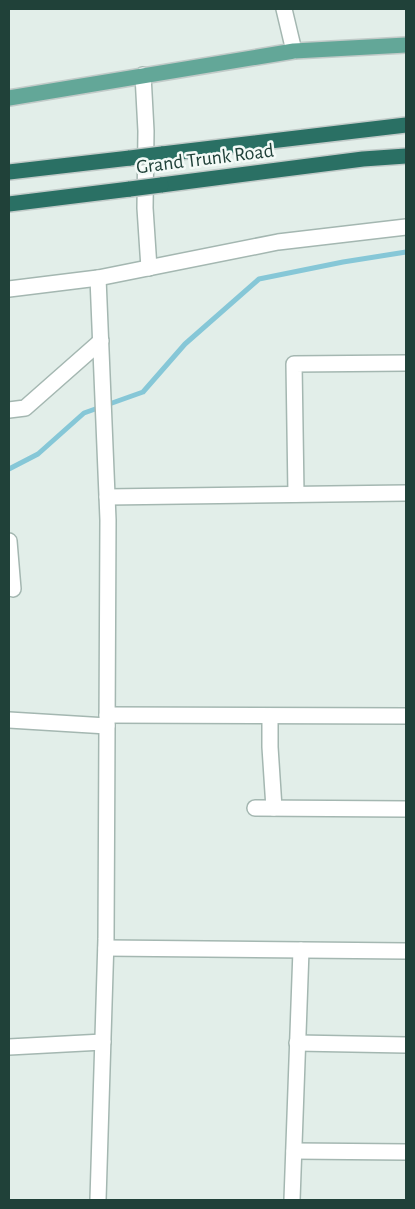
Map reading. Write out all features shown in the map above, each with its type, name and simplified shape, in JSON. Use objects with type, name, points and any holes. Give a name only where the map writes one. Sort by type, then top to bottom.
[{"type":"highway","name":"Grand Trunk Road","points":[[9,172],[406,125]]},
{"type":"highway","name":"Grand Trunk Road","points":[[9,204],[161,184],[406,156]]},
{"type":"main road","points":[[9,98],[294,51],[406,45]]},
{"type":"street","points":[[284,9],[294,51]]},
{"type":"street","points":[[143,75],[146,131],[145,208],[149,268]]},
{"type":"street","points":[[9,289],[98,278],[278,242],[406,226]]},
{"type":"street","points":[[98,278],[108,497],[106,948],[98,1200]]},
{"type":"street","points":[[9,410],[25,408],[101,341]]},
{"type":"street","points":[[296,494],[294,364],[406,363]]},
{"type":"street","points":[[108,497],[406,493]]},
{"type":"street","points":[[9,541],[13,589]]},
{"type":"street","points":[[270,716],[274,808]]},
{"type":"street","points":[[9,720],[107,721],[270,716],[406,716]]},
{"type":"street","points":[[255,808],[406,809]]},
{"type":"street","points":[[106,948],[406,951]]},
{"type":"street","points":[[292,1200],[301,950]]},
{"type":"street","points":[[9,1047],[103,1042]]},
{"type":"street","points":[[298,1043],[406,1045]]},
{"type":"street","points":[[294,1151],[406,1152]]},
{"type":"waterway","points":[[9,469],[38,454],[84,413],[143,392],[185,344],[259,279],[343,262],[406,252]]}]
